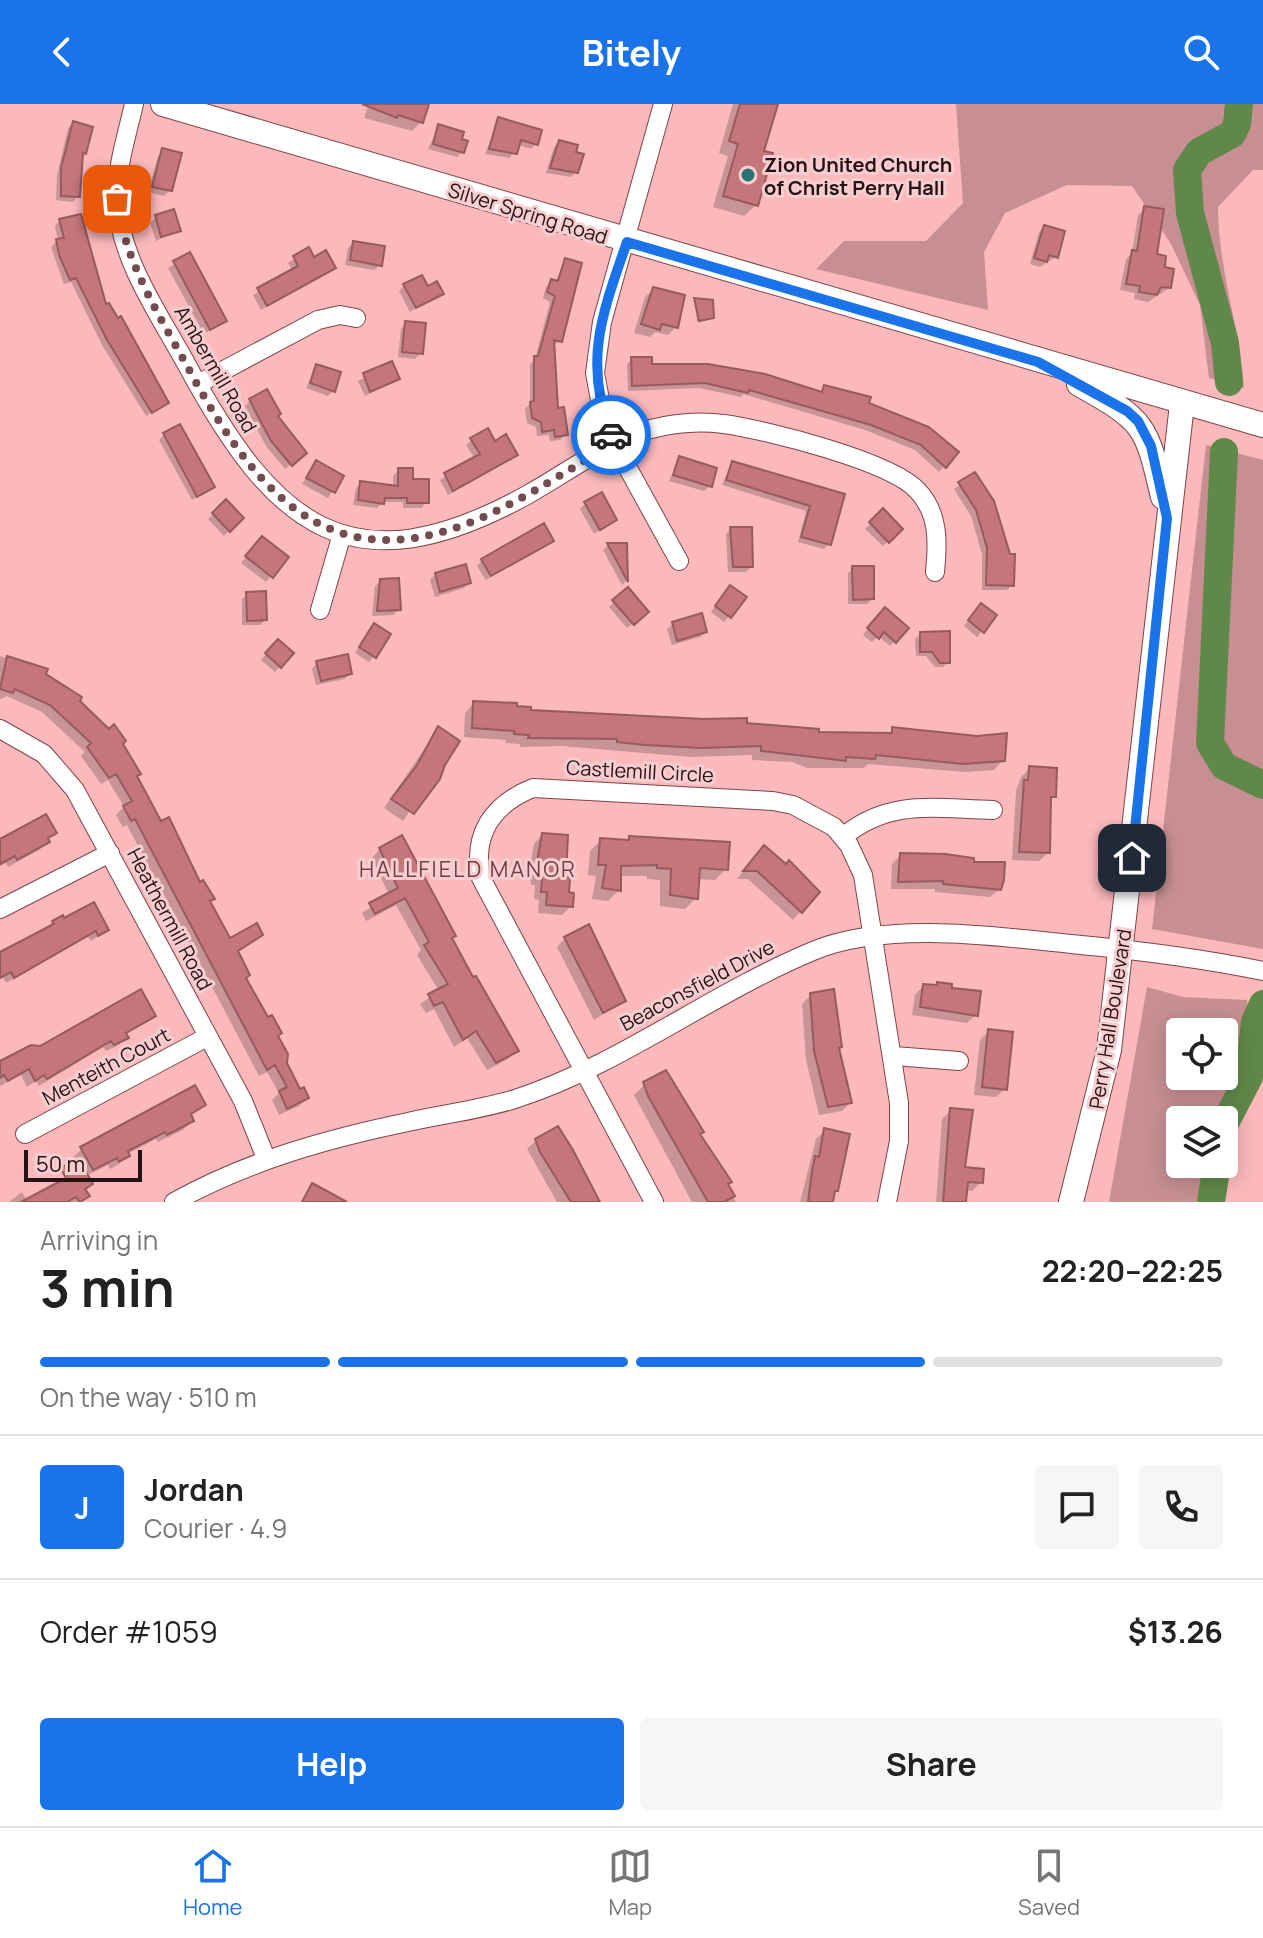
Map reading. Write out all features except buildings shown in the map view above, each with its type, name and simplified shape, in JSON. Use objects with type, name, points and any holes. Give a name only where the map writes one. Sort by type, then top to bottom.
[{"type":"main road","name":"Silver Spring Road","points":[[163,104],[1038,362],[1263,425]]},
{"type":"main road","points":[[1038,362],[1127,411],[1138,421],[1151,446],[1167,518]]},
{"type":"main road","name":"Perry Hall Boulevard","points":[[1071,1202],[1109,1050],[1182,404]]},
{"type":"street","name":"Ambermill Road","points":[[134,104],[120,165],[119,218],[149,295],[229,439],[275,495],[314,522],[342,534],[404,540],[451,529],[528,494],[614,443],[663,426],[723,424],[872,464],[906,480],[933,513],[935,572]]},
{"type":"street","points":[[663,104],[627,242],[602,322],[595,360],[597,391],[614,443],[679,561]]},
{"type":"street","points":[[198,384],[318,320],[340,315],[356,318]]},
{"type":"street","points":[[320,610],[342,534]]},
{"type":"street","name":"Heathermill Road","points":[[0,729],[44,754],[75,790],[243,1101],[266,1158]]},
{"type":"street","name":"Castlemill Circle","points":[[654,1202],[481,878],[481,836],[493,813],[503,803],[533,788],[762,800],[793,805],[834,827],[844,836]]},
{"type":"street","points":[[887,1202],[899,1141],[894,1056],[863,875],[844,836],[869,818],[906,808],[993,810]]},
{"type":"street","points":[[0,909],[110,853]]},
{"type":"street","name":"Beaconsfield Drive","points":[[174,1202],[266,1158],[320,1141],[513,1099],[584,1072],[816,950],[873,938],[963,933],[1122,949],[1263,971]]},
{"type":"street","name":"Menteith Court","points":[[25,1134],[207,1037]]},
{"type":"street","points":[[894,1056],[959,1061]]},
{"type":"shaded area","points":[[956,104],[1263,104],[1263,170],[1253,170],[1218,207],[1222,253],[1244,388],[1209,378],[1200,305],[1171,244],[1132,186],[1067,185],[1005,213],[984,252],[988,310],[816,269],[844,241],[926,241],[963,203]]},
{"type":"shaded area","points":[[1206,445],[1263,460],[1263,949],[1152,929]]},
{"type":"shaded area","points":[[1147,987],[1183,997],[1247,1000],[1249,1030],[1238,1060],[1238,1018],[1166,1018],[1166,1090],[1227,1090],[1221,1106],[1166,1106],[1166,1178],[1201,1178],[1197,1202],[1109,1202]]},
{"type":"waterway","points":[[1229,382],[1225,343],[1190,213],[1187,170],[1199,152],[1232,134],[1237,124],[1239,104]]},
{"type":"waterway","points":[[1224,452],[1210,743],[1224,766],[1263,785]]},
{"type":"waterway","points":[[1234,1106],[1249,1077],[1255,1022],[1263,1004]]},
{"type":"waterway","points":[[1211,1202],[1215,1178]]},
{"type":"way so far","points":[[117,199],[119,218],[129,249],[149,295],[220,426],[263,483],[294,510],[314,522],[342,534],[383,540],[404,540],[451,529],[490,514],[528,494],[614,443],[611,435]]},
{"type":"place","name":"Zion United Church of Christ Perry Hall","points":[[748,175]]},
{"type":"district","name":"HALLFIELD MANOR","points":[[468,869]]},
{"type":"route","points":[[611,435],[597,391],[595,360],[602,322],[627,242],[1038,362],[1127,411],[1143,428],[1151,446],[1167,518],[1132,858]]}]
